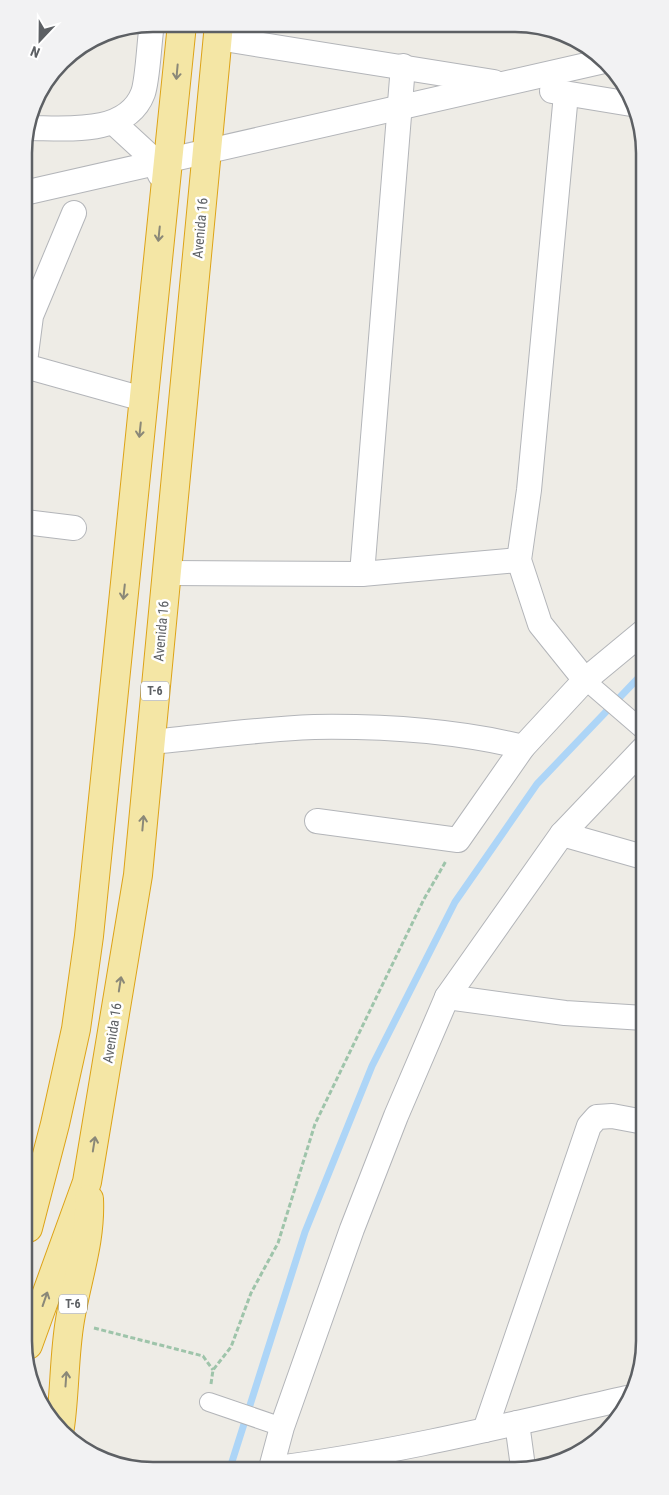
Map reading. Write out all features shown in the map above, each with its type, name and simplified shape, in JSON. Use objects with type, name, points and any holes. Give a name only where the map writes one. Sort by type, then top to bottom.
[{"type":"highway","points":[[32,1212],[55,1124],[74,1039],[89,936],[164,183],[173,122],[181,33]]},
{"type":"highway","name":"Avenida 16","points":[[32,1334],[87,1182],[138,875],[219,33]]},
{"type":"highway","name":"T-6","points":[[61,1420],[70,1322],[90,1224],[87,1182]]},
{"type":"street","points":[[36,128],[78,128],[114,123],[131,110],[143,93],[151,33]]},
{"type":"street","points":[[228,33],[403,66],[625,103]]},
{"type":"street","points":[[33,190],[595,63]]},
{"type":"street","points":[[362,574],[403,66]]},
{"type":"street","points":[[566,94],[529,490],[519,560],[540,624],[585,680],[636,724]]},
{"type":"street","points":[[114,123],[152,158],[164,183]]},
{"type":"street","points":[[33,312],[74,213]]},
{"type":"street","points":[[33,366],[143,399]]},
{"type":"street","points":[[33,523],[74,528]]},
{"type":"street","points":[[167,573],[362,574],[519,560]]},
{"type":"street","points":[[317,821],[458,840],[523,747],[585,680],[636,637]]},
{"type":"street","points":[[150,742],[323,728],[370,728],[482,737],[523,747]]},
{"type":"street","points":[[273,1462],[282,1427],[396,1116],[447,997],[562,834],[636,756]]},
{"type":"street","points":[[562,834],[636,855]]},
{"type":"street","points":[[447,997],[565,1013],[636,1017]]},
{"type":"street","points":[[486,1430],[589,1126],[597,1117],[612,1116],[636,1120]]},
{"type":"street","points":[[326,1462],[486,1430],[621,1399]]},
{"type":"street","points":[[209,1402],[282,1427]]},
{"type":"street","points":[[517,1423],[522,1462]]},
{"type":"path","points":[[209,1402],[213,1370],[231,1347],[251,1293],[278,1243],[320,1115],[424,899],[458,840]]},
{"type":"path","points":[[70,1322],[203,1356],[213,1370]]},
{"type":"waterway","points":[[232,1462],[305,1232],[372,1066],[455,902],[537,784],[636,680]]}]
